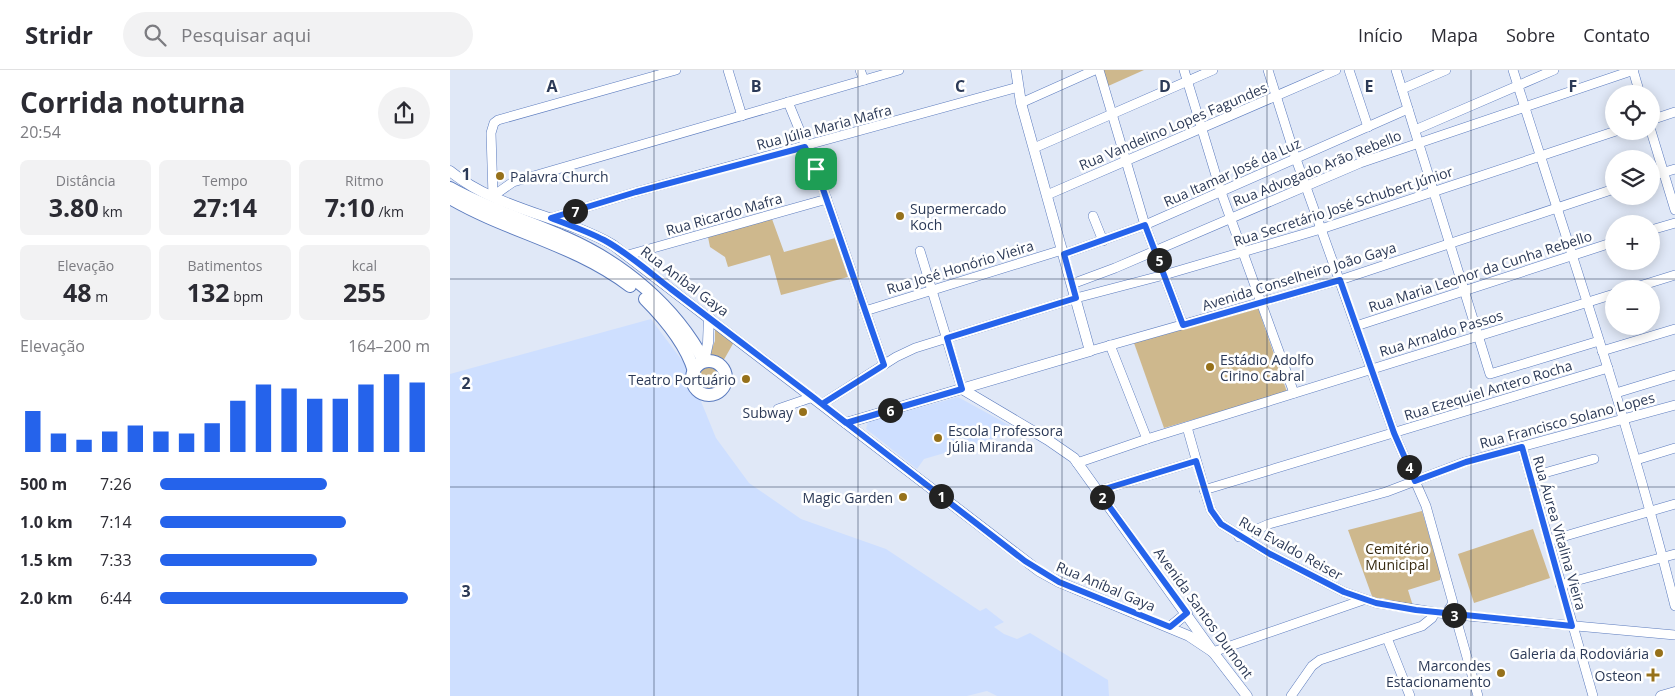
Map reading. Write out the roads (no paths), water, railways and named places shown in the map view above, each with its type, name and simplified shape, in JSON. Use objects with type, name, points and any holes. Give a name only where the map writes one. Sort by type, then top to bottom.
[{"type":"highway","points":[[450,188],[578,243],[616,265],[648,290],[696,347],[704,361]]},
{"type":"highway","points":[[450,198],[469,208],[581,255],[621,280],[636,291],[663,320],[686,351],[694,371]]},
{"type":"highway","points":[[704,361],[715,362],[723,368],[726,380],[720,391],[708,394],[698,390],[692,380],[694,371],[704,361]]},
{"type":"main road","points":[[1016,70],[1021,103],[1090,351]]},
{"type":"main road","name":"Rua Aníbal Gaya","points":[[450,171],[471,185],[493,196],[597,236],[628,255],[1039,571],[1059,582],[1170,627],[1189,636],[1213,652]]},
{"type":"main road","points":[[704,361],[708,343],[708,317]]},
{"type":"main road","name":"Avenida Conselheiro João Gaya","points":[[846,423],[1090,351]]},
{"type":"main road","name":"Avenida Santos Dumont","points":[[962,389],[1067,452],[1098,491],[1187,613],[1213,652],[1247,696]]},
{"type":"main road","points":[[1170,627],[1187,613]]},
{"type":"main road","points":[[1661,696],[1675,692]]},
{"type":"street","points":[[493,196],[491,133],[494,124],[498,120],[676,70]]},
{"type":"street","points":[[728,70],[742,116]]},
{"type":"street","points":[[860,70],[864,80]]},
{"type":"street","points":[[493,196],[513,182],[899,70]]},
{"type":"street","points":[[1021,103],[1095,70]]},
{"type":"street","points":[[1100,70],[1145,225],[1183,325]]},
{"type":"street","points":[[1184,70],[1230,219],[1294,393]]},
{"type":"street","points":[[1034,148],[1213,70]]},
{"type":"street","points":[[1268,70],[1296,159],[1394,433],[1431,521],[1453,603],[1450,614],[1478,696]]},
{"type":"street","name":"Rua Vandelino Lopes Fagundes","points":[[1048,195],[1336,70]]},
{"type":"street","points":[[1349,70],[1368,127]]},
{"type":"street","points":[[1396,70],[1490,374],[1599,341]]},
{"type":"street","points":[[1402,89],[1446,70]]},
{"type":"street","points":[[1513,70],[1616,393],[1663,557],[1675,606]]},
{"type":"street","points":[[1415,130],[1554,70]]},
{"type":"street","points":[[1633,70],[1637,85]]},
{"type":"street","name":"Rua Advogado Arão Rebello","points":[[1072,284],[1156,251],[1360,163],[1633,70]]},
{"type":"street","name":"Rua Júlia Maria Mafra","points":[[551,218],[636,192],[1018,87]]},
{"type":"street","points":[[788,102],[827,199],[884,365]]},
{"type":"street","name":"Rua Itamar José da Luz","points":[[1063,252],[1103,241],[1145,225],[1408,109]]},
{"type":"street","points":[[1660,117],[1675,112]]},
{"type":"street","name":"Rua Secretário José Schubert Júnior","points":[[822,404],[908,351],[1076,298],[1321,230],[1605,135]]},
{"type":"street","points":[[1654,140],[1675,210]]},
{"type":"street","points":[[1660,173],[1675,169]]},
{"type":"street","name":"Avenida Conselheiro João Gaya","points":[[1090,351],[1340,280],[1605,192]]},
{"type":"street","name":"Rua Ricardo Mafra","points":[[628,255],[827,199]]},
{"type":"street","points":[[1093,216],[1103,241]]},
{"type":"street","points":[[1660,227],[1675,222]]},
{"type":"street","name":"Rua Maria Leonor da Cunha Rebello","points":[[1356,326],[1605,245]]},
{"type":"street","points":[[920,251],[962,389]]},
{"type":"street","name":"Rua José Honório Vieira","points":[[865,310],[1063,252]]},
{"type":"street","points":[[1660,280],[1675,276]]},
{"type":"street","name":"Rua Arnaldo Passos","points":[[1077,463],[1147,439],[1605,297]]},
{"type":"street","points":[[1602,350],[1675,329]]},
{"type":"street","points":[[1110,345],[1147,439]]},
{"type":"street","name":"Rua Ezequiel Antero Rocha","points":[[1204,490],[1608,368]]},
{"type":"street","points":[[1616,393],[1675,375]]},
{"type":"street","points":[[778,409],[813,397]]},
{"type":"street","name":"Rua Francisco Solano Lopes","points":[[1239,536],[1269,524],[1378,494],[1466,462],[1675,405]]},
{"type":"street","name":"Rua Evaldo Reiser","points":[[1187,427],[1204,490],[1211,510],[1218,522],[1239,536],[1326,584],[1363,600]]},
{"type":"street","name":"Rua Áurea Vitalina Vieira","points":[[1522,447],[1593,696]]},
{"type":"street","points":[[1636,460],[1675,448]]},
{"type":"street","points":[[1530,477],[1594,459]]},
{"type":"street","points":[[1098,491],[1196,461]]},
{"type":"street","points":[[1548,541],[1675,504]]},
{"type":"street","points":[[1560,585],[1675,554]]},
{"type":"street","points":[[1213,652],[1363,600],[1450,614],[1675,635]]},
{"type":"street","points":[[1291,696],[1312,666],[1320,660],[1422,626],[1432,618],[1435,612]]},
{"type":"street","points":[[1387,638],[1410,696]]},
{"type":"place","name":"Palavra Church","points":[[500,176]]},
{"type":"place","name":"Supermercado Koch","points":[[900,216]]},
{"type":"place","name":"Estádio Adolfo Cirino Cabral","points":[[1210,367]]},
{"type":"place","name":"Teatro Portuário","points":[[746,379]]},
{"type":"place","name":"Subway","points":[[803,412]]},
{"type":"place","name":"Escola Professora Júlia Miranda","points":[[938,438]]},
{"type":"place","name":"Magic Garden","points":[[903,497]]},
{"type":"place","name":"Galeria da Rodoviária","points":[[1659,653]]},
{"type":"place","name":"Marcondes Estacionamento","points":[[1501,673]]},
{"type":"place","name":"Osteon","points":[[1653,675]]},
{"type":"park label","name":"Cemitério Municipal","points":[[1397,556]]}]
